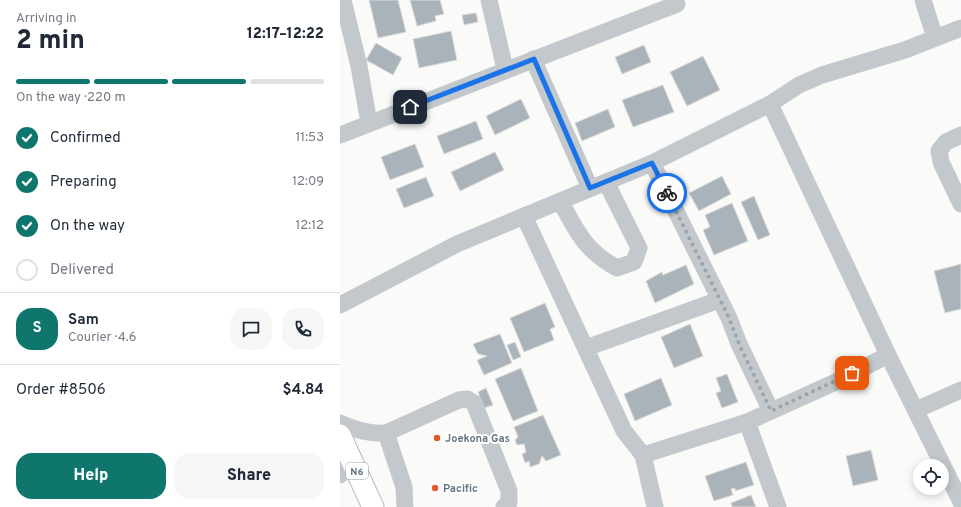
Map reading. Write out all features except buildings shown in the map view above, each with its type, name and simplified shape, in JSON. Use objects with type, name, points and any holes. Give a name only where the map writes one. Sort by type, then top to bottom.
[{"type":"main road","name":"N6","points":[[340,435],[347,469],[373,507]]},
{"type":"street","points":[[343,0],[359,66],[369,123]]},
{"type":"street","points":[[489,0],[505,69]]},
{"type":"street","points":[[923,0],[935,38]]},
{"type":"street","points":[[340,135],[505,69],[677,4]]},
{"type":"street","points":[[340,305],[425,260],[524,216],[652,163],[770,104],[799,85],[822,75],[905,50],[961,28]]},
{"type":"street","points":[[534,59],[590,188]]},
{"type":"street","points":[[770,104],[888,354],[961,502]]},
{"type":"street","points":[[961,134],[946,142],[939,151],[941,162],[961,204]]},
{"type":"street","points":[[652,163],[771,411]]},
{"type":"street","points":[[560,201],[582,241],[601,260],[617,268],[634,262],[638,248],[606,182]]},
{"type":"street","points":[[524,216],[619,421],[643,455],[655,507]]},
{"type":"street","points":[[586,348],[719,300]]},
{"type":"street","points":[[643,455],[747,422],[840,380],[888,354]]},
{"type":"street","points":[[916,410],[961,390]]},
{"type":"street","points":[[340,423],[360,432],[373,434],[386,433],[459,400],[467,399],[474,403],[509,491],[509,503],[504,507]]},
{"type":"street","points":[[747,422],[778,507]]},
{"type":"street","points":[[386,433],[404,487],[405,507]]},
{"type":"way so far","points":[[667,193],[729,318],[739,344],[771,411],[840,380],[852,373]]},
{"type":"place","name":"Joekona Gas","points":[[437,438]]},
{"type":"place","name":"Pacific","points":[[435,488]]},
{"type":"route","points":[[410,107],[534,59],[590,188],[652,163],[667,193]]}]
